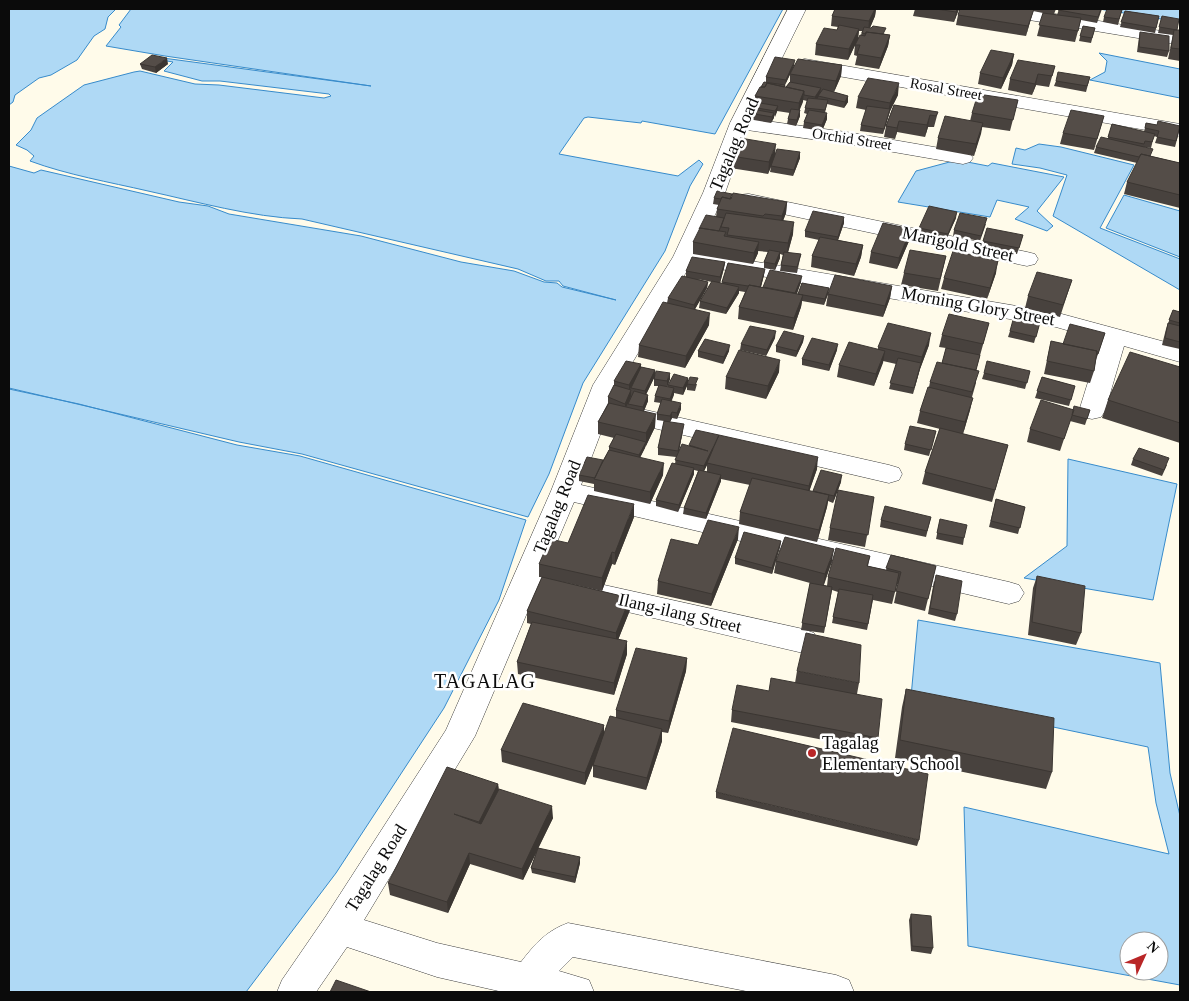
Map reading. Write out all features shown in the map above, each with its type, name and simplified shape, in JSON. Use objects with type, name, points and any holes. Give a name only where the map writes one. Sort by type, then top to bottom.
[{"type":"street","name":"Tagalag Road","points":[[295,992],[339,928],[459,736],[566,491],[596,407],[606,385],[684,257],[714,192],[740,123],[797,9]]},
{"type":"street","points":[[993,9],[1180,40]]},
{"type":"street","name":"Rosal Street","points":[[771,59],[1180,130]]},
{"type":"street","name":"Orchid Street","points":[[740,123],[853,139],[964,158]]},
{"type":"street","name":"Marigold Street","points":[[714,192],[1027,259]]},
{"type":"street","name":"Morning Glory Street","points":[[684,257],[1058,320],[1180,354]]},
{"type":"street","points":[[1092,411],[1115,335]]},
{"type":"street","points":[[596,407],[889,474]]},
{"type":"street","points":[[566,491],[1009,593]]},
{"type":"street","name":"Ilang-ilang Street","points":[[528,578],[803,642]]},
{"type":"street","points":[[339,928],[437,960],[530,987],[576,992]]},
{"type":"street","points":[[530,987],[552,951],[568,938],[836,992]]},
{"type":"water","points":[[9,9],[116,9],[108,17],[105,29],[94,36],[77,60],[51,75],[39,78],[15,95],[13,102],[9,105]]},
{"type":"water","points":[[131,9],[783,9],[715,134],[642,121],[641,123],[588,117],[584,118],[559,154],[678,176],[699,160],[703,164],[690,186],[665,251],[583,383],[549,474],[528,517],[302,454],[239,442],[9,388],[9,166],[34,173],[41,170],[179,202],[208,206],[229,214],[361,236],[461,262],[514,271],[544,282],[557,283],[562,287],[616,300],[563,286],[559,281],[546,281],[518,269],[302,219],[263,215],[205,204],[74,174],[30,161],[34,156],[16,145],[31,130],[37,118],[84,85],[134,72],[140,71],[195,84],[219,85],[324,98],[331,96],[329,94],[220,81],[202,81],[164,71],[173,62],[161,60],[163,58],[371,86],[106,46],[121,27],[119,25]]},
{"type":"water","points":[[1099,9],[1180,9],[1180,22]]},
{"type":"water","points":[[1099,53],[1180,69],[1180,98],[1090,80],[1105,72],[1107,61]]},
{"type":"water","points":[[1039,144],[1061,147],[1134,165],[1100,228],[1180,259],[1180,290],[1053,216],[1067,175],[1040,168],[1012,164],[1016,148],[1025,150]]},
{"type":"water","points":[[957,160],[988,166],[992,163],[1064,177],[1037,211],[1053,226],[1047,231],[1015,219],[1029,207],[997,200],[990,217],[898,202],[916,171]]},
{"type":"water","points":[[1124,195],[1180,211],[1180,257],[1106,228]]},
{"type":"water","points":[[9,389],[79,404],[237,445],[300,456],[526,520],[499,600],[444,708],[336,873],[246,992],[9,992]]},
{"type":"water","points":[[1068,459],[1177,484],[1153,600],[1024,578],[1067,546]]},
{"type":"water","points":[[918,620],[1160,663],[1170,773],[1180,816],[1180,985],[1158,981],[1169,981],[1169,931],[1119,931],[1119,974],[968,946],[964,807],[1169,854],[1156,803],[1148,747],[911,697]]},
{"type":"building","points":[[835,9],[875,9],[869,21],[832,16]]},
{"type":"building","points":[[936,9],[957,9],[956,12]]},
{"type":"building","points":[[960,9],[1034,9],[1028,26],[958,15]]},
{"type":"building","points":[[1059,9],[1101,9],[1098,17]]},
{"type":"building","points":[[1107,9],[1122,10],[1119,19],[1104,17]]},
{"type":"building","points":[[1125,11],[1159,16],[1156,28],[1121,22]]},
{"type":"building","points":[[1043,13],[1081,18],[1078,31],[1039,25]]},
{"type":"building","points":[[1162,16],[1179,19],[1177,30],[1159,27]]},
{"type":"building","points":[[839,25],[859,29],[849,49],[816,44],[824,28],[837,30]]},
{"type":"building","points":[[873,26],[886,28],[883,34],[862,33],[864,27],[871,28]]},
{"type":"building","points":[[1083,26],[1095,28],[1092,38],[1080,36]]},
{"type":"building","points":[[1174,30],[1180,30],[1180,49],[1171,48]]},
{"type":"building","points":[[866,32],[890,35],[881,58],[857,54],[860,45],[855,45],[860,35],[865,36]]},
{"type":"building","points":[[1140,32],[1169,36],[1169,51],[1139,47]]},
{"type":"building","points":[[991,50],[1014,54],[1003,78],[980,73]]},
{"type":"building","points":[[152,55],[167,58],[155,67],[140,64]]},
{"type":"building","points":[[775,57],[795,60],[786,80],[766,77]]},
{"type":"building","points":[[798,59],[842,65],[836,81],[790,74]]},
{"type":"building","points":[[1018,60],[1055,66],[1052,76],[1038,74],[1035,84],[1010,79]]},
{"type":"building","points":[[1058,72],[1090,77],[1087,86],[1056,81]]},
{"type":"building","points":[[868,78],[899,83],[890,103],[858,97]]},
{"type":"building","points":[[764,82],[785,85],[784,87],[767,83],[765,87],[761,87]]},
{"type":"building","points":[[790,82],[821,88],[815,97],[804,95],[804,91],[786,87]]},
{"type":"building","points":[[767,83],[804,91],[799,103],[755,96],[760,87],[765,87]]},
{"type":"building","points":[[823,89],[848,96],[845,102],[818,96]]},
{"type":"building","points":[[978,94],[1018,100],[1013,120],[972,113]]},
{"type":"building","points":[[808,98],[828,100],[825,110],[805,108]]},
{"type":"building","points":[[754,102],[778,106],[775,111],[751,107]]},
{"type":"building","points":[[894,105],[938,112],[936,116],[930,115],[927,125],[899,121],[897,128],[886,126]]},
{"type":"building","points":[[867,106],[890,109],[884,129],[861,125]]},
{"type":"building","points":[[751,109],[774,113],[772,117],[749,113]]},
{"type":"building","points":[[791,109],[800,110],[797,120],[788,119]]},
{"type":"building","points":[[809,110],[827,113],[822,125],[804,122]]},
{"type":"building","points":[[1071,110],[1104,116],[1097,139],[1063,133]]},
{"type":"building","points":[[945,116],[983,123],[976,144],[938,138]]},
{"type":"building","points":[[1158,121],[1180,126],[1176,141],[1157,137],[1159,131],[1145,128],[1146,123],[1157,125]]},
{"type":"building","points":[[1112,124],[1155,134],[1152,142],[1145,141],[1144,144],[1108,137]]},
{"type":"building","points":[[1101,137],[1153,149],[1150,156],[1141,154],[1139,157],[1096,147]]},
{"type":"building","points":[[740,138],[776,144],[769,162],[731,156]]},
{"type":"building","points":[[777,149],[800,152],[794,170],[771,166]]},
{"type":"building","points":[[1141,154],[1180,163],[1180,195],[1127,182]]},
{"type":"building","points":[[717,191],[732,194],[730,199],[714,198]]},
{"type":"building","points":[[733,193],[787,202],[782,216],[765,214],[763,216],[717,209],[722,197],[731,199]]},
{"type":"building","points":[[929,206],[957,212],[948,234],[919,228]]},
{"type":"building","points":[[813,211],[844,217],[838,237],[805,231]]},
{"type":"building","points":[[726,213],[794,222],[788,243],[727,235],[729,228],[721,227]]},
{"type":"building","points":[[960,213],[987,218],[981,236],[954,230]]},
{"type":"building","points":[[706,215],[724,218],[719,231],[699,229]]},
{"type":"building","points":[[883,223],[911,229],[899,258],[871,252]]},
{"type":"building","points":[[700,228],[726,232],[724,236],[759,242],[754,253],[693,242]]},
{"type":"building","points":[[987,228],[1023,235],[1019,248],[983,241]]},
{"type":"building","points":[[820,237],[863,245],[856,264],[812,256]]},
{"type":"building","points":[[769,250],[780,252],[775,264],[764,262]]},
{"type":"building","points":[[910,250],[946,256],[940,279],[904,273]]},
{"type":"building","points":[[953,251],[998,261],[990,288],[944,278]]},
{"type":"building","points":[[784,252],[801,254],[797,267],[781,265]]},
{"type":"building","points":[[692,257],[725,262],[720,277],[686,271]]},
{"type":"building","points":[[728,263],[765,269],[760,287],[722,282]]},
{"type":"building","points":[[770,270],[802,276],[795,293],[763,287]]},
{"type":"building","points":[[1037,272],[1072,280],[1063,305],[1028,296]]},
{"type":"building","points":[[835,275],[892,286],[885,306],[828,294]]},
{"type":"building","points":[[682,276],[708,282],[694,305],[668,298]]},
{"type":"building","points":[[712,281],[739,287],[727,308],[700,301]]},
{"type":"building","points":[[802,283],[829,288],[825,299],[798,294]]},
{"type":"building","points":[[749,285],[803,295],[794,318],[739,307]]},
{"type":"building","points":[[663,302],[710,313],[686,356],[639,345]]},
{"type":"building","points":[[1016,309],[1042,315],[1036,337],[1010,331]]},
{"type":"building","points":[[1173,310],[1180,312],[1180,323],[1169,320]]},
{"type":"building","points":[[949,314],[989,323],[983,344],[942,335]]},
{"type":"building","points":[[888,323],[931,333],[922,357],[878,347]]},
{"type":"building","points":[[1168,323],[1180,326],[1180,342],[1165,338]]},
{"type":"building","points":[[1070,324],[1105,333],[1098,354],[1097,351],[1063,344]]},
{"type":"building","points":[[750,326],[776,331],[767,350],[741,344]]},
{"type":"building","points":[[784,331],[804,336],[797,351],[776,346]]},
{"type":"building","points":[[812,338],[838,344],[829,365],[802,359]]},
{"type":"building","points":[[705,339],[730,345],[724,357],[698,351]]},
{"type":"building","points":[[1051,341],[1097,351],[1094,371],[1047,361]]},
{"type":"building","points":[[849,342],[885,351],[876,374],[839,365]]},
{"type":"building","points":[[946,348],[980,355],[976,370],[942,363]]},
{"type":"building","points":[[739,350],[780,360],[768,386],[726,377]]},
{"type":"building","points":[[1130,352],[1180,367],[1180,423],[1108,400]]},
{"type":"building","points":[[898,358],[921,363],[914,388],[890,383]]},
{"type":"building","points":[[626,361],[641,364],[629,385],[614,381]]},
{"type":"building","points":[[987,361],[1030,371],[1027,383],[984,373]]},
{"type":"building","points":[[937,362],[979,371],[972,392],[930,382]]},
{"type":"building","points":[[641,367],[655,370],[645,391],[631,388]]},
{"type":"building","points":[[656,371],[670,373],[667,381],[654,379]]},
{"type":"building","points":[[674,374],[688,378],[683,388],[668,385]]},
{"type":"building","points":[[690,377],[698,378],[695,385],[687,384]]},
{"type":"building","points":[[1042,377],[1075,386],[1071,400],[1037,391]]},
{"type":"building","points":[[614,385],[631,390],[625,404],[608,397]]},
{"type":"building","points":[[659,385],[674,388],[670,399],[655,396]]},
{"type":"building","points":[[928,387],[973,398],[965,422],[920,411]]},
{"type":"building","points":[[634,391],[648,395],[643,407],[628,404]]},
{"type":"building","points":[[662,399],[681,403],[677,413],[672,412],[670,416],[657,414]]},
{"type":"building","points":[[1041,400],[1074,410],[1064,439],[1030,429]]},
{"type":"building","points":[[609,403],[656,414],[646,433],[598,422]]},
{"type":"building","points":[[1074,406],[1090,410],[1087,419],[1072,415]]},
{"type":"building","points":[[664,421],[684,424],[678,451],[658,448]]},
{"type":"building","points":[[910,426],[936,431],[931,450],[905,444]]},
{"type":"building","points":[[940,428],[1008,445],[995,490],[925,472]]},
{"type":"building","points":[[696,430],[719,435],[704,466],[675,460],[682,444],[708,451],[689,445]]},
{"type":"building","points":[[616,434],[646,442],[639,455],[609,447]]},
{"type":"building","points":[[719,435],[818,457],[809,486],[707,463]]},
{"type":"building","points":[[1139,448],[1169,458],[1164,470],[1133,459]]},
{"type":"building","points":[[609,450],[664,463],[650,492],[594,479]]},
{"type":"building","points":[[587,457],[603,460],[595,478],[579,475]]},
{"type":"building","points":[[672,463],[694,468],[679,505],[656,500]]},
{"type":"building","points":[[699,470],[721,475],[706,513],[684,508]]},
{"type":"building","points":[[821,470],[842,475],[834,496],[813,491]]},
{"type":"building","points":[[752,478],[829,495],[819,530],[740,512]]},
{"type":"building","points":[[838,490],[874,497],[868,535],[830,528]]},
{"type":"building","points":[[588,495],[634,504],[615,553],[612,552],[602,578],[539,564],[550,539],[568,543]]},
{"type":"building","points":[[996,499],[1025,507],[1020,528],[991,521]]},
{"type":"building","points":[[885,506],[931,517],[927,531],[881,520]]},
{"type":"building","points":[[940,519],[967,525],[964,538],[937,533]]},
{"type":"building","points":[[708,520],[739,527],[712,594],[658,581],[671,539],[698,545]]},
{"type":"building","points":[[744,532],[781,541],[772,568],[735,558]]},
{"type":"building","points":[[785,537],[834,549],[825,574],[776,561]]},
{"type":"building","points":[[836,548],[870,556],[867,566],[899,573],[895,592],[828,577]]},
{"type":"building","points":[[891,555],[936,566],[928,599],[896,591],[901,572],[886,568]]},
{"type":"building","points":[[936,575],[962,581],[957,614],[930,608]]},
{"type":"building","points":[[1037,576],[1085,586],[1081,633],[1032,622]]},
{"type":"building","points":[[542,577],[630,598],[616,633],[527,611]]},
{"type":"building","points":[[810,583],[832,587],[825,627],[802,623]]},
{"type":"building","points":[[839,589],[873,595],[868,624],[833,617]]},
{"type":"building","points":[[532,622],[627,641],[614,683],[517,662]]},
{"type":"building","points":[[806,633],[861,645],[859,683],[797,671]]},
{"type":"building","points":[[636,648],[687,658],[669,721],[616,710]]},
{"type":"building","points":[[771,678],[882,699],[878,738],[732,710],[737,685],[769,691]]},
{"type":"building","points":[[906,689],[1054,718],[1052,772],[900,740]]},
{"type":"building","points":[[523,703],[604,725],[585,773],[501,750]]},
{"type":"building","points":[[610,716],[662,729],[647,778],[593,765]]},
{"type":"building","points":[[733,728],[928,774],[919,840],[716,792]]},
{"type":"building","points":[[447,767],[498,784],[479,822],[454,814],[481,824],[499,789],[552,806],[522,869],[469,853],[447,902],[388,883]]},
{"type":"building","points":[[538,848],[580,857],[575,877],[531,868]]},
{"type":"building","points":[[911,914],[931,916],[933,948],[912,946]]},
{"type":"building","points":[[336,980],[371,992],[330,992]]},
{"type":"place","name":"Tagalag Elementary School","points":[[812,753]]},
{"type":"district","name":"TAGALAG","points":[[485,681]]}]
